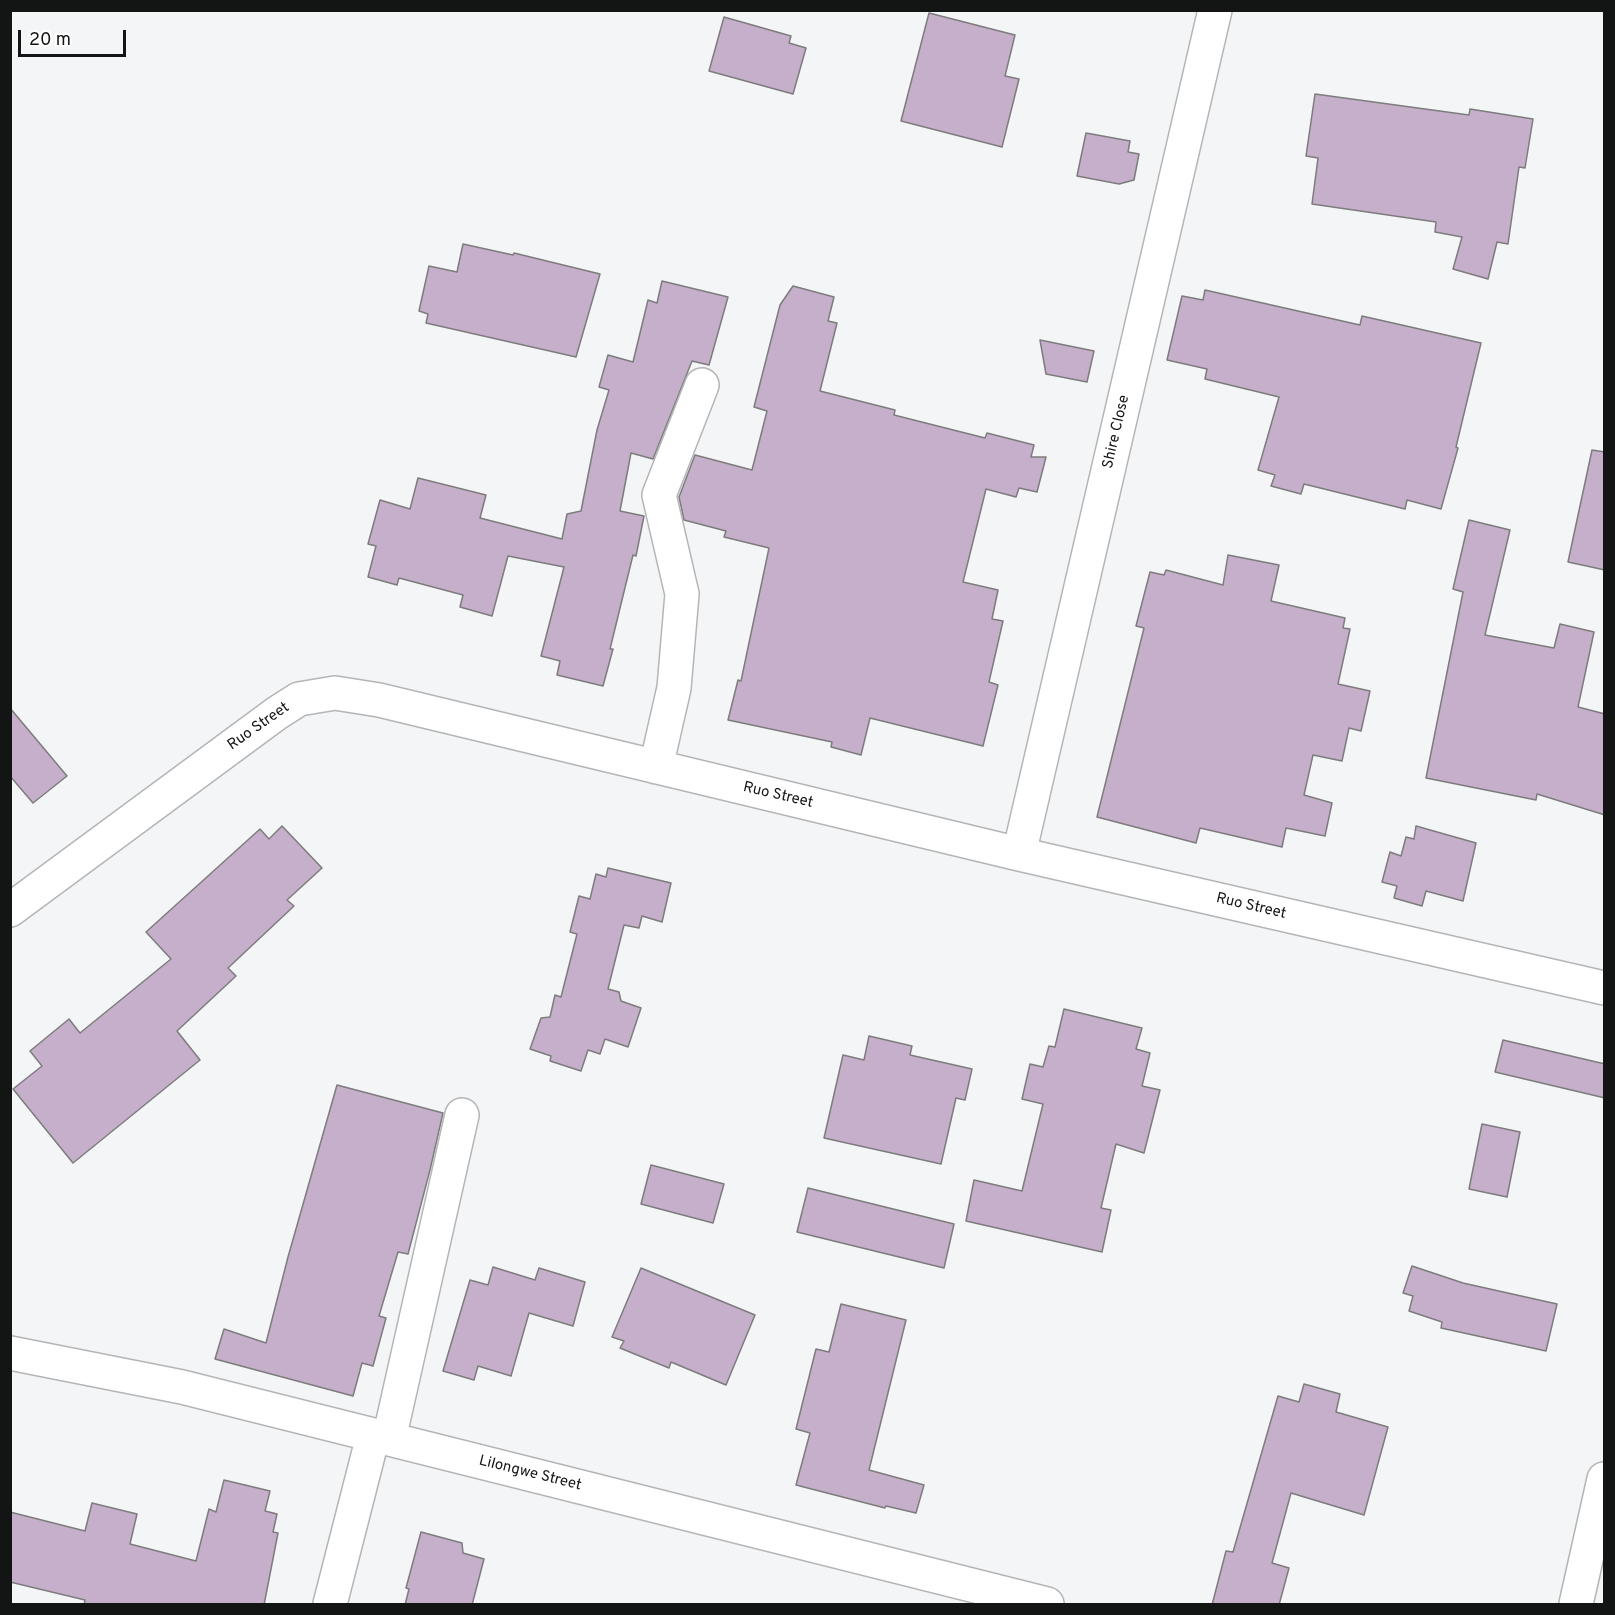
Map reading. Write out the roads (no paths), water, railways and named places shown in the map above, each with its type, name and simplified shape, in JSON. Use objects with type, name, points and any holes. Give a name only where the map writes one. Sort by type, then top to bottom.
[{"type":"street","name":"Shire Close","points":[[1019,854],[1215,10]]},
{"type":"street","points":[[656,767],[674,688],[682,594],[659,495],[702,385]]},
{"type":"street","name":"Ruo Street","points":[[10,910],[277,713],[299,699],[335,693],[379,700],[1019,854],[1605,988]]},
{"type":"street","points":[[330,1605],[381,1437],[462,1115]]},
{"type":"street","name":"Lilongwe Street","points":[[10,1353],[182,1387],[1047,1605]]},
{"type":"street","points":[[1576,1605],[1605,1479]]}]
